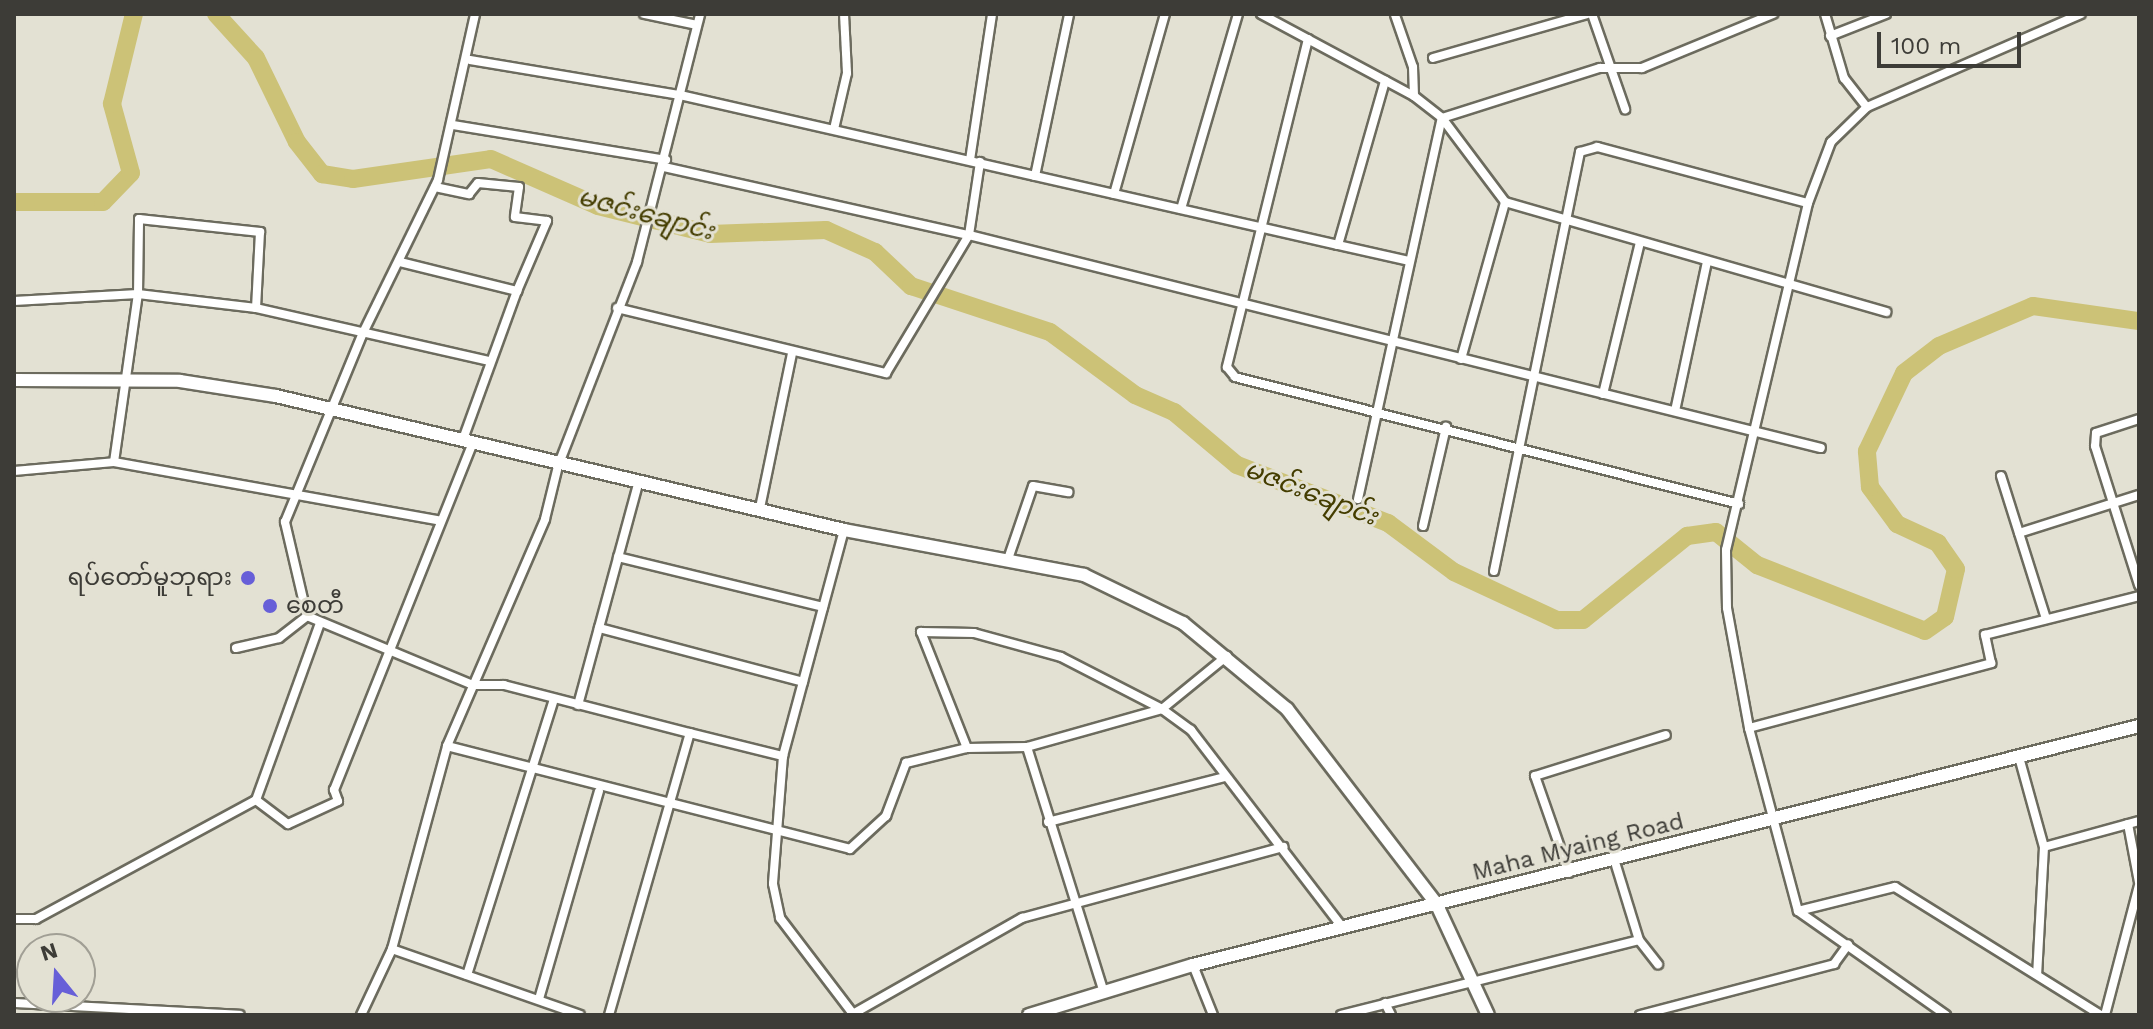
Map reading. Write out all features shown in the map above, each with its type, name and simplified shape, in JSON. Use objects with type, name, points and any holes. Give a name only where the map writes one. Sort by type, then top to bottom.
[{"type":"street","points":[[475,14],[470,60],[436,184],[363,333],[284,527],[307,616],[473,685],[554,699],[783,756]]},
{"type":"street","points":[[644,14],[697,25]]},
{"type":"street","points":[[361,1015],[392,949],[447,746],[545,519],[558,466],[637,262],[665,164],[700,14]]},
{"type":"street","points":[[834,129],[847,73],[844,14]]},
{"type":"street","points":[[617,308],[792,354],[886,373],[969,235],[992,14]]},
{"type":"street","points":[[1035,176],[1069,14]]},
{"type":"street","points":[[1114,194],[1165,14]]},
{"type":"street","points":[[1181,209],[1238,14]]},
{"type":"street","points":[[1261,14],[1414,96],[1442,118],[1505,202],[1790,287],[1886,312]]},
{"type":"street","points":[[1397,14],[1413,67],[1414,96]]},
{"type":"street","points":[[1433,58],[1590,14],[1625,109]]},
{"type":"street","points":[[1442,118],[1609,68],[1642,68],[1683,55],[1773,14]]},
{"type":"street","points":[[1825,14],[1844,78],[1867,107]]},
{"type":"street","points":[[1830,36],[1886,14]]},
{"type":"street","points":[[1946,1015],[1798,911],[1749,728],[1727,608],[1726,550],[1758,431],[1808,203],[1831,142],[1867,107],[2081,14]]},
{"type":"street","points":[[1308,39],[1260,227],[1246,307],[1227,367],[1235,377],[1517,445],[1738,506]]},
{"type":"street","points":[[470,60],[680,95],[1409,261]]},
{"type":"street","points":[[1338,245],[1385,81]]},
{"type":"street","points":[[1358,499],[1388,342],[1442,118]]},
{"type":"street","points":[[453,125],[665,164],[969,235],[1246,307],[1821,448]]},
{"type":"street","points":[[1494,571],[1576,162],[1587,147],[1808,203]]},
{"type":"street","points":[[256,800],[288,824],[338,801],[334,790],[441,521],[468,440],[489,361],[547,221],[515,217],[519,187],[478,183],[469,194],[436,184]]},
{"type":"street","points":[[1461,359],[1505,202]]},
{"type":"street","points":[[114,462],[123,379],[138,294],[139,219],[260,232],[256,308]]},
{"type":"street","points":[[1603,394],[1640,242]]},
{"type":"street","points":[[400,262],[517,291]]},
{"type":"street","points":[[1675,411],[1707,262]]},
{"type":"street","points":[[14,301],[138,294],[256,308],[489,361]]},
{"type":"street","points":[[760,508],[792,354]]},
{"type":"street","points":[[14,380],[123,379],[262,394],[468,440],[558,466],[760,508],[844,530],[1006,563],[1084,575],[1183,623],[1228,655],[1287,709],[1436,903],[1488,1015]]},
{"type":"street","points":[[2139,419],[2096,433],[2112,503],[2137,570],[2139,585]]},
{"type":"street","points":[[1423,526],[1446,427]]},
{"type":"street","points":[[14,471],[114,462],[299,491],[441,521]]},
{"type":"street","points":[[2001,476],[2046,619]]},
{"type":"street","points":[[578,705],[639,481]]},
{"type":"street","points":[[1006,563],[1033,486],[1068,492]]},
{"type":"street","points":[[2019,533],[2139,495]]},
{"type":"street","points":[[844,530],[783,756],[775,831],[780,918],[853,1014],[1022,918],[1074,900],[1284,847]]},
{"type":"street","points":[[618,557],[823,607]]},
{"type":"street","points":[[1749,728],[1991,663],[1985,635],[2139,596]]},
{"type":"street","points":[[236,648],[279,638],[307,616]]},
{"type":"street","points":[[14,919],[36,919],[256,800],[320,623]]},
{"type":"street","points":[[599,628],[803,682]]},
{"type":"street","points":[[967,748],[921,632],[974,633],[1061,657],[1162,709],[1191,730],[1225,777],[1284,847],[1343,928]]},
{"type":"street","points":[[447,746],[599,791],[850,849],[886,816],[906,763],[967,748],[1027,747],[1162,709],[1228,655]]},
{"type":"street","points":[[467,975],[554,699]]},
{"type":"street","name":"Maha Myaing Road","points":[[1029,1015],[1103,989],[1193,965],[1436,903],[1569,874],[2139,726]]},
{"type":"street","points":[[609,1015],[690,733]]},
{"type":"street","points":[[1569,874],[1535,776],[1666,735]]},
{"type":"street","points":[[1027,747],[1048,822],[1103,989]]},
{"type":"street","points":[[2019,757],[2044,847],[2037,975]]},
{"type":"street","points":[[1048,822],[1225,777]]},
{"type":"street","points":[[539,999],[599,791]]},
{"type":"street","points":[[2044,847],[2139,821]]},
{"type":"street","points":[[1798,911],[1895,887],[2103,1015],[2139,883],[2128,824]]},
{"type":"street","points":[[1615,862],[1639,940],[1658,964]]},
{"type":"street","points":[[1341,1015],[1639,940]]},
{"type":"street","points":[[1640,1015],[1834,964],[1848,945]]},
{"type":"street","points":[[392,949],[580,1015]]},
{"type":"street","points":[[1193,965],[1213,1015]]},
{"type":"street","points":[[14,1003],[240,1015]]},
{"type":"street","points":[[1385,1003],[1391,1015]]},
{"type":"waterway","name":"မဇင်းချောင်း","points":[[14,202],[103,202],[131,173],[112,104],[134,14]]},
{"type":"waterway","name":"မဇင်းချောင်း","points":[[216,14],[256,58],[297,142],[322,174],[353,179],[491,159],[598,206],[710,234],[826,230],[875,252],[911,286],[1050,332],[1135,395],[1174,412],[1237,465],[1388,523],[1454,572],[1557,620],[1583,620],[1687,536],[1716,532],[1757,565],[1925,631],[1945,617],[1956,569],[1938,543],[1897,524],[1870,487],[1867,451],[1904,373],[1939,346],[2033,306],[2139,321]]},
{"type":"place","name":"ရပ်တော်မူဘုရား","points":[[248,578]]},
{"type":"place","name":"စေတီ","points":[[270,606]]}]
